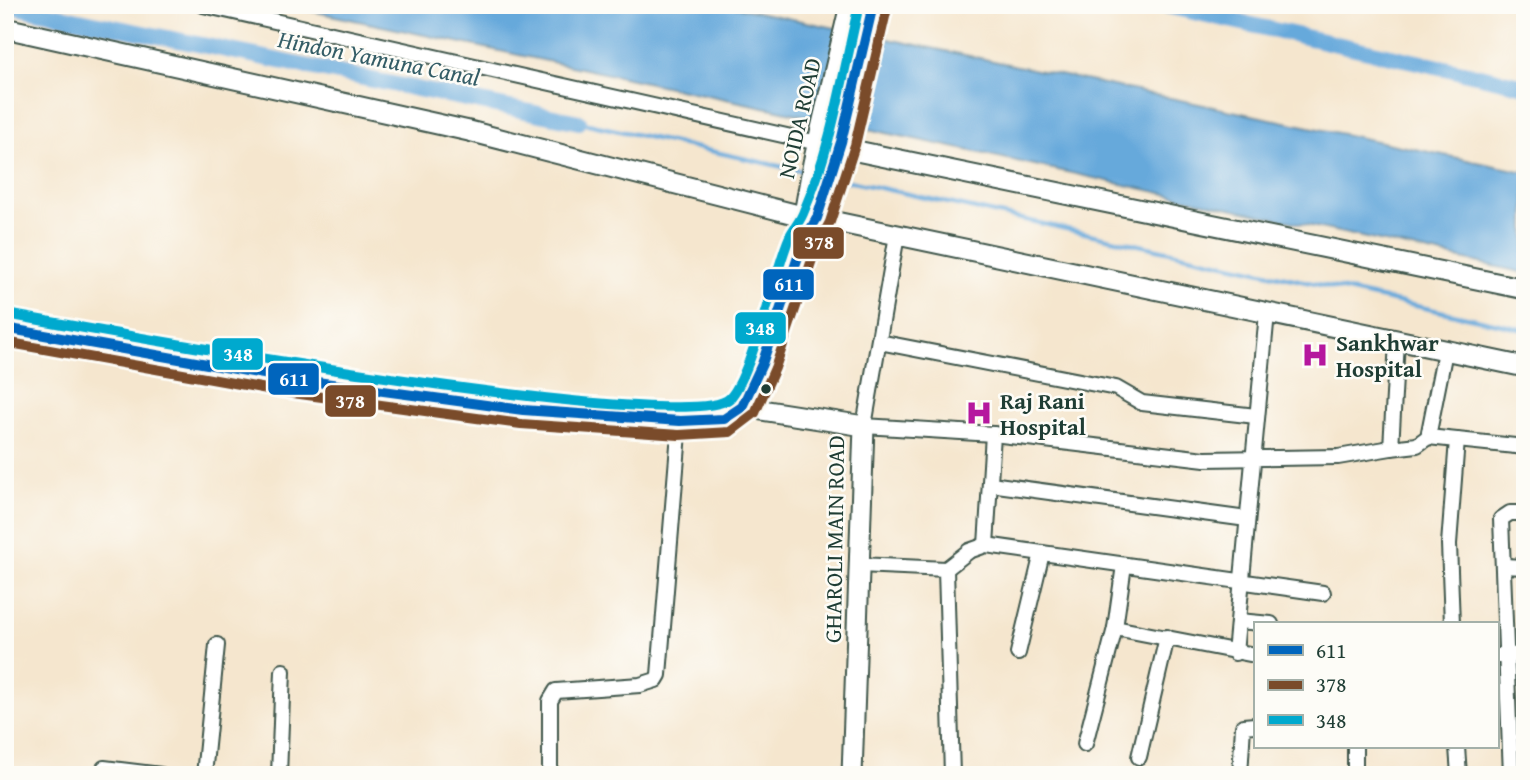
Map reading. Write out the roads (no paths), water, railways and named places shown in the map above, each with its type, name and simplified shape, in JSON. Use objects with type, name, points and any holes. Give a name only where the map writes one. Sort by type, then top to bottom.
[{"type":"street","points":[[203,5],[819,138],[840,146],[1525,289]]},
{"type":"street","name":"NOIDA ROAD","points":[[743,407],[762,364],[812,208],[833,169],[873,5]]},
{"type":"street","name":"NOIDA ROAD","points":[[812,208],[813,163],[848,14]]},
{"type":"street","points":[[5,28],[812,208],[897,235],[1525,367]]},
{"type":"street","points":[[897,235],[864,426],[993,434],[1205,459],[1338,457],[1417,445],[1428,437],[1525,447]]},
{"type":"street","points":[[1235,653],[1243,582],[1251,460],[1267,313]]},
{"type":"street","points":[[5,328],[293,379],[523,410],[680,421],[724,419],[743,407]]},
{"type":"street","points":[[1391,448],[1397,341]]},
{"type":"street","points":[[879,342],[1116,388],[1142,403],[1256,416]]},
{"type":"street","points":[[1428,437],[1445,351]]},
{"type":"street","name":"GHAROLI MAIN ROAD","points":[[743,407],[864,426],[852,775]]},
{"type":"street","points":[[550,775],[550,701],[556,691],[640,685],[656,680],[659,675],[680,421]]},
{"type":"street","points":[[986,545],[993,434]]},
{"type":"street","points":[[1452,622],[1449,544],[1457,440]]},
{"type":"street","points":[[990,484],[1247,519]]},
{"type":"street","points":[[1511,775],[1502,655],[1501,519],[1510,513],[1525,513]]},
{"type":"street","points":[[859,565],[946,569],[969,551],[986,545],[1323,593]]},
{"type":"street","points":[[1018,653],[1042,553]]},
{"type":"street","points":[[1085,744],[1115,628],[1124,565]]},
{"type":"street","points":[[1503,566],[1525,567]]},
{"type":"street","points":[[946,569],[952,775]]},
{"type":"street","points":[[1239,621],[1254,622]]},
{"type":"street","points":[[1115,628],[1254,655]]},
{"type":"street","points":[[1139,757],[1167,637]]},
{"type":"street","points":[[204,775],[217,645]]},
{"type":"street","points":[[1502,655],[1525,654]]},
{"type":"street","points":[[279,775],[283,671]]},
{"type":"street","points":[[1240,775],[1242,726],[1254,726]]},
{"type":"street","points":[[1355,775],[1356,748]]},
{"type":"street","points":[[1457,748],[1459,775]]},
{"type":"street","points":[[104,768],[161,775]]},
{"type":"water","points":[[283,5],[725,5],[1525,172],[1525,273],[971,151]]},
{"type":"waterway","name":"Hindon Yamuna Canal","points":[[6,5],[579,122]]},
{"type":"waterway","points":[[1162,5],[1525,86]]},
{"type":"waterway","points":[[579,122],[806,172]]},
{"type":"waterway","points":[[835,178],[1525,330]]},
{"type":"place","name":"Sankhwar Hospital","points":[[1315,355]]},
{"type":"place","name":"Raj Rani Hospital","points":[[979,413]]}]
